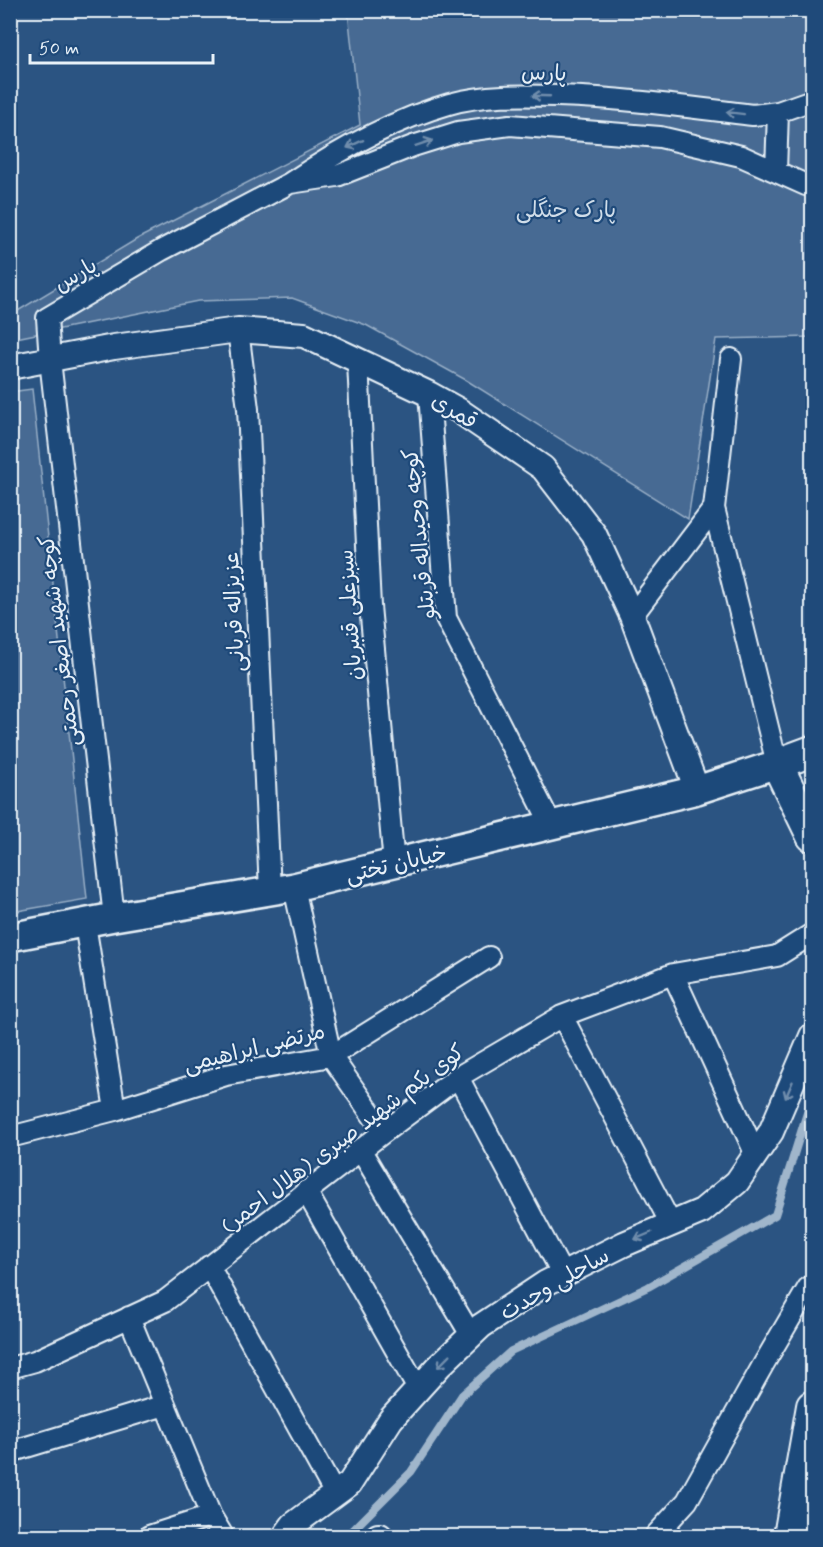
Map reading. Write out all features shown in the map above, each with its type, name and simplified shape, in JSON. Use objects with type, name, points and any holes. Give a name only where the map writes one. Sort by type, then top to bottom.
[{"type":"main road","points":[[813,751],[777,764],[813,836]]},
{"type":"main road","name":"خیابان تختی","points":[[10,937],[282,889],[394,864],[697,790],[777,764]]},
{"type":"main road","points":[[789,1536],[813,1406]]},
{"type":"street","name":"پارس","points":[[50,360],[47,318],[162,250],[290,183],[330,156],[410,118],[450,104],[508,94],[593,97],[753,116],[778,112],[813,100]]},
{"type":"street","points":[[776,171],[778,112]]},
{"type":"street","name":"پارس","points":[[290,183],[337,176],[413,146],[458,132],[510,125],[660,137],[741,156],[806,185],[813,185]]},
{"type":"street","name":"قمری","points":[[10,367],[114,347],[238,330],[304,335],[458,410],[543,468],[594,534],[632,616],[697,790]]},
{"type":"street","name":"عزیزاله قربانی","points":[[238,330],[248,409],[282,889],[331,1056]]},
{"type":"street","points":[[731,359],[714,508],[777,764]]},
{"type":"street","name":"کوچه شهید اصغر رحمتی","points":[[50,360],[114,917]]},
{"type":"street","name":"سبزعلی قنبریان","points":[[358,362],[370,606],[394,864]]},
{"type":"street","name":"کوچه وحیداله قربتلو","points":[[429,394],[446,618],[552,826]]},
{"type":"street","points":[[632,616],[714,508]]},
{"type":"street","points":[[85,924],[115,1110]]},
{"type":"street","name":"کوی یکم شهید صبری (هلال احمر)","points":[[10,1368],[34,1361],[165,1301],[360,1149],[458,1077],[561,1017],[673,974],[777,956],[813,934]]},
{"type":"street","name":"مرتضی ابراهیمی","points":[[10,1137],[115,1110],[226,1075],[331,1056],[489,957]]},
{"type":"street","points":[[673,974],[756,1155]]},
{"type":"street","points":[[561,1017],[670,1224]]},
{"type":"street","name":"ساحلی وحدت","points":[[285,1536],[293,1525],[350,1483],[391,1419],[481,1326],[537,1289],[563,1275],[624,1244],[702,1211],[737,1182],[771,1132],[813,1036]]},
{"type":"street","points":[[331,1056],[384,1131]]},
{"type":"street","points":[[458,1077],[563,1275]]},
{"type":"street","points":[[360,1149],[471,1335]]},
{"type":"street","points":[[306,1191],[418,1389]]},
{"type":"street","points":[[209,1266],[335,1494]]},
{"type":"street","points":[[655,1536],[687,1501],[763,1365],[808,1288],[813,1285]]},
{"type":"street","points":[[129,1317],[211,1516],[223,1536]]},
{"type":"street","points":[[10,1452],[165,1405]]},
{"type":"street","points":[[149,1536],[211,1516]]},
{"type":"green space","name":"پارک جنگلی","points":[[348,11],[812,11],[812,337],[716,339],[688,519],[466,380],[366,325],[292,298],[198,301],[11,339],[11,315],[137,239],[360,125]]},
{"type":"green space","points":[[32,389],[87,899],[11,912],[10,392]]},
{"type":"waterway","points":[[347,1536],[411,1472],[462,1395],[511,1351],[648,1287],[775,1215],[812,1097]]}]
